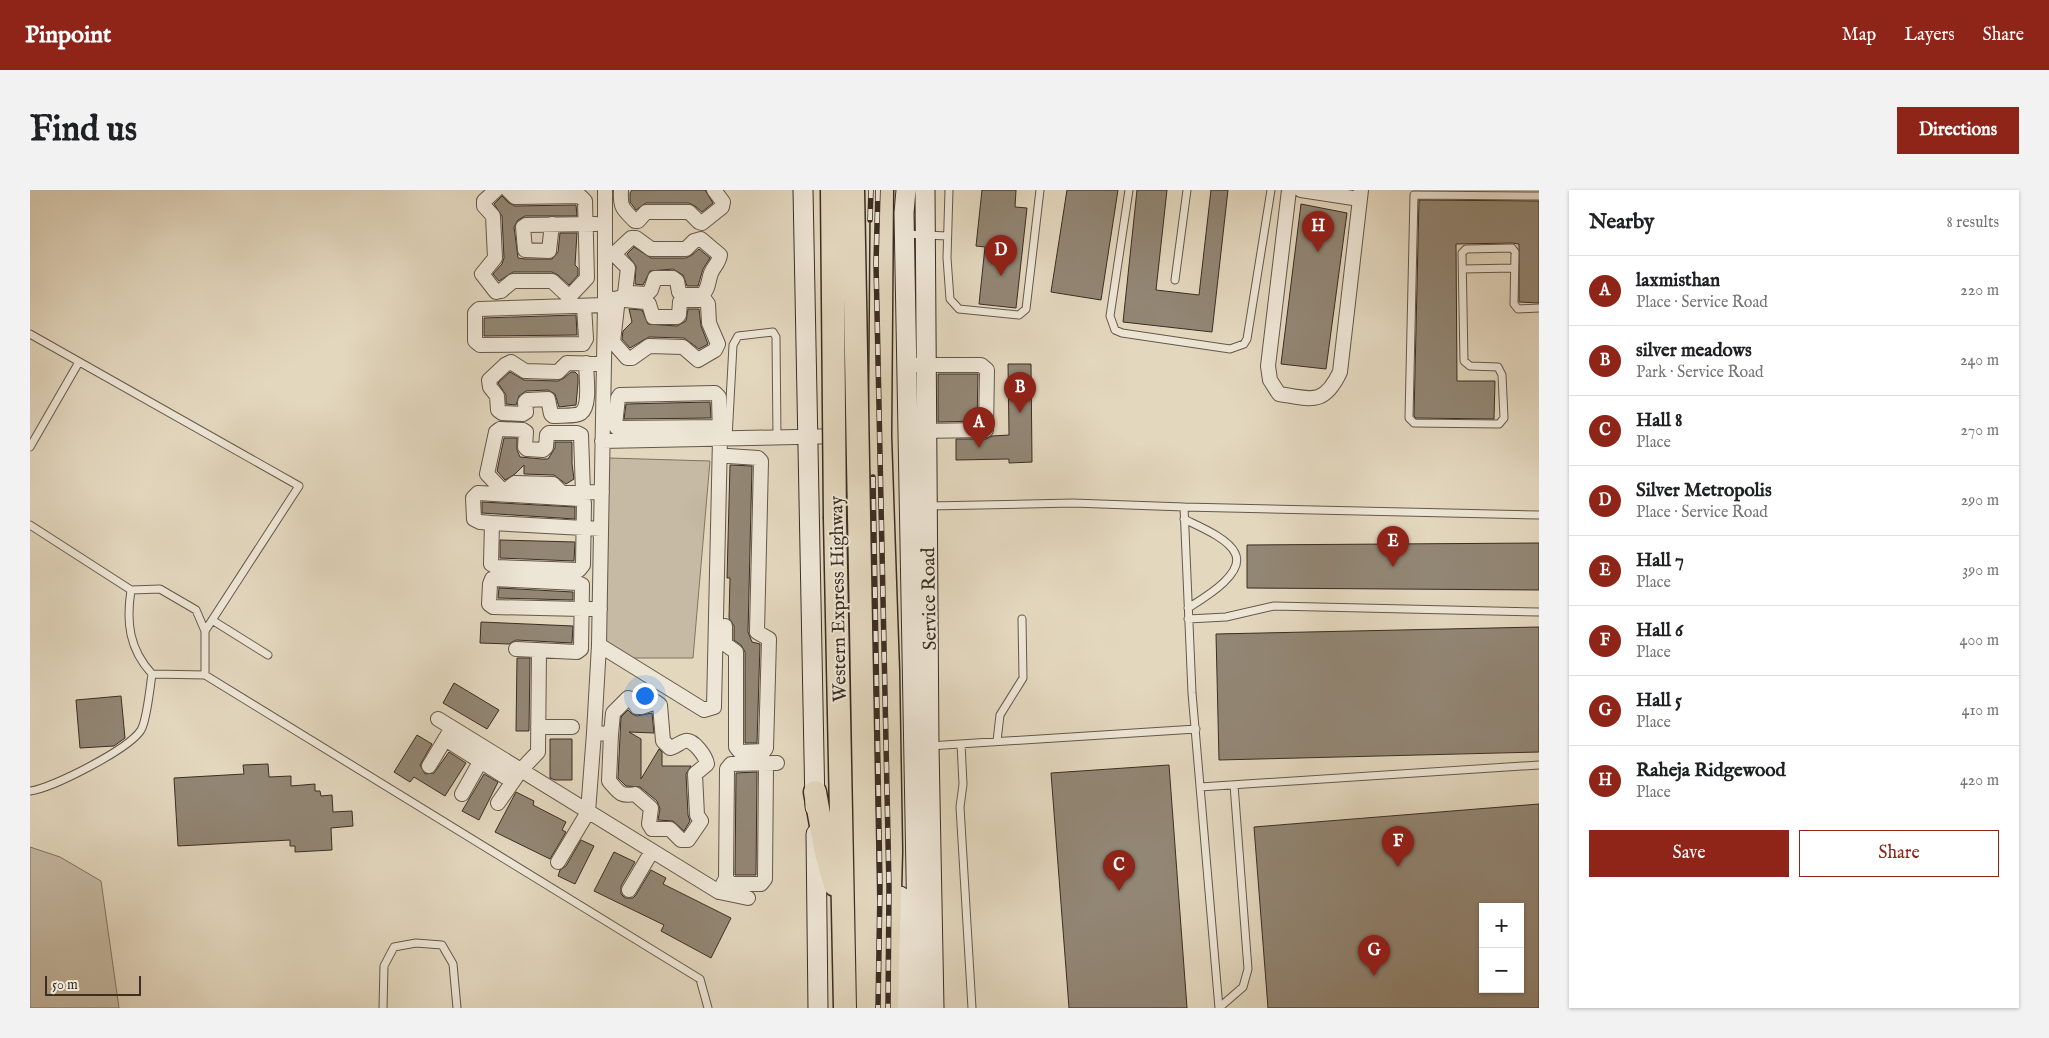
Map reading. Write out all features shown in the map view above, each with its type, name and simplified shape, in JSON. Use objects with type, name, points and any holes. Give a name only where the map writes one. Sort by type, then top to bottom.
[{"type":"highway","name":"Western Express Highway","points":[[832,190],[835,519],[846,1008]]},
{"type":"highway","name":"Western Express Highway","points":[[853,190],[868,1008]]},
{"type":"highway","points":[[882,190],[880,436],[888,661],[891,851],[887,1008]]},
{"type":"highway","points":[[815,792],[826,853],[844,912]]},
{"type":"main road","points":[[803,190],[818,1008]]},
{"type":"main road","points":[[889,190],[887,239],[901,929],[900,1008]]},
{"type":"main road","points":[[906,190],[904,234],[907,365],[923,431]]},
{"type":"main road","name":"Service Road","points":[[925,190],[924,235],[930,365],[918,479],[927,506],[921,685],[921,746],[925,928],[934,1008]]},
{"type":"main road","points":[[918,479],[921,685]]},
{"type":"main road","points":[[915,1008],[925,928]]},
{"type":"street","points":[[496,190],[484,201],[484,206],[493,216],[495,258],[482,274],[496,292],[501,291],[513,281],[552,281],[566,294],[571,295],[587,278],[585,201],[580,196],[515,196],[508,190]]},
{"type":"street","points":[[605,190],[605,224],[612,297],[613,342],[627,358],[632,358],[649,346],[682,347],[698,360],[715,350],[718,344],[709,323],[708,304],[705,300],[683,300],[680,302],[679,315],[677,317],[653,317],[649,304],[645,302],[612,297]]},
{"type":"street","points":[[621,190],[620,203],[622,208],[635,221],[638,221],[646,212],[689,212],[702,223],[722,206],[723,202],[714,190]]},
{"type":"street","points":[[1289,190],[1268,366],[1270,380],[1274,390],[1279,394],[1314,400],[1326,394],[1333,386],[1340,372],[1361,195],[1301,190]]},
{"type":"street","points":[[552,224],[605,224]]},
{"type":"street","points":[[558,862],[588,812],[599,645],[604,364],[612,297],[628,268],[616,256],[616,252],[631,238],[636,238],[651,249],[686,249],[694,241],[701,239],[720,255],[711,272],[707,291],[702,295],[682,295],[679,292],[677,281],[673,278],[655,278],[651,290],[647,294],[612,297],[584,306],[479,308],[475,313],[475,341],[480,345],[583,344],[586,339],[584,306]]},
{"type":"street","points":[[586,364],[587,399],[584,410],[579,414],[554,416],[551,414],[548,399],[527,400],[525,402],[526,412],[524,414],[502,413],[498,410],[497,396],[490,387],[490,380],[505,365],[511,362],[525,371],[558,372],[567,363],[604,364]]},
{"type":"street","points":[[907,365],[981,365],[986,370],[986,430],[923,431]]},
{"type":"street","points":[[728,456],[758,458],[761,461],[757,632],[769,640],[766,748],[764,751],[740,752],[736,748],[736,652],[725,644],[728,456],[723,434],[719,397],[715,393],[620,395],[618,398],[615,425],[617,428],[723,434],[776,437],[880,436]]},
{"type":"street","points":[[583,492],[581,435],[577,433],[549,433],[547,434],[546,447],[543,450],[527,450],[526,432],[523,430],[500,429],[496,432],[487,474],[502,490],[515,483],[553,484],[562,493],[602,492]]},
{"type":"street","points":[[602,441],[723,434]]},
{"type":"street","points":[[599,645],[704,710],[714,707],[723,434]]},
{"type":"street","points":[[492,523],[491,564],[496,567],[579,570],[583,565],[584,528],[584,503],[580,499],[478,493],[473,498],[474,519],[480,522],[492,523],[584,528],[601,529]]},
{"type":"street","points":[[516,649],[577,652],[581,649],[582,609],[582,586],[578,583],[492,579],[489,604],[493,607],[582,609],[600,609]]},
{"type":"street","points":[[498,802],[520,770],[538,752],[539,651]]},
{"type":"street","points":[[628,698],[637,707],[656,702],[660,705],[663,741],[670,748],[685,741],[690,742],[706,758],[707,764],[695,774],[697,815],[701,822],[688,840],[681,840],[670,829],[652,829],[650,824],[651,808],[635,794],[625,796],[620,794],[609,781],[611,734],[612,713],[622,702],[628,698]]},
{"type":"street","points":[[438,720],[480,762],[512,781]]},
{"type":"street","points":[[538,727],[572,727]]},
{"type":"street","points":[[430,766],[449,733]]},
{"type":"street","points":[[449,733],[520,770],[720,892],[748,898]]},
{"type":"street","points":[[594,733],[611,734]]},
{"type":"street","points":[[462,794],[480,762]]},
{"type":"street","points":[[720,892],[726,878],[727,768],[731,764],[772,763],[765,879],[761,884],[731,884],[726,878]]},
{"type":"street","points":[[629,890],[652,851]]},
{"type":"lane","points":[[950,190],[947,236],[950,299],[959,308],[1019,315],[1026,309],[1040,190]]},
{"type":"lane","points":[[1129,190],[1110,316],[1115,330],[1122,333],[1230,349],[1244,344],[1247,339],[1271,190]]},
{"type":"lane","points":[[1176,280],[1187,190]]},
{"type":"lane","points":[[1539,196],[1414,192],[1409,418],[1414,424],[1498,424],[1504,418],[1502,375],[1498,367],[1470,366],[1464,361],[1462,253],[1466,249],[1512,248],[1515,252],[1514,304],[1518,309],[1539,308]]},
{"type":"lane","points":[[904,234],[947,236]]},
{"type":"lane","points":[[1463,269],[1514,268]]},
{"type":"lane","points":[[723,434],[733,344],[738,336],[773,332],[776,337],[776,437]]},
{"type":"lane","points":[[30,334],[299,486],[205,631]]},
{"type":"lane","points":[[30,447],[79,362]]},
{"type":"lane","points":[[927,506],[1073,503],[1539,515]]},
{"type":"lane","points":[[1184,506],[1192,693],[1219,1008],[1243,987],[1248,969],[1234,785]]},
{"type":"lane","points":[[1184,519],[1207,530],[1228,545],[1235,553],[1237,560],[1236,568],[1226,580],[1188,608]]},
{"type":"lane","points":[[30,525],[131,590],[160,589],[196,610],[205,631],[205,675]]},
{"type":"lane","points":[[131,590],[128,612],[130,633],[141,661],[152,674],[205,675],[700,979],[708,1008]]},
{"type":"lane","points":[[1188,619],[1226,616],[1274,606],[1539,612]]},
{"type":"lane","points":[[997,742],[1000,715],[1023,678],[1022,619]]},
{"type":"lane","points":[[212,620],[268,655]]},
{"type":"lane","points":[[30,791],[47,787],[131,742],[142,729],[152,674]]},
{"type":"lane","points":[[921,746],[1196,729]]},
{"type":"lane","points":[[960,744],[963,784],[960,808],[972,1008]]},
{"type":"lane","points":[[1200,787],[1539,765]]},
{"type":"lane","points":[[384,1008],[384,966],[394,947],[416,943],[442,945],[453,964],[457,1008]]},
{"type":"shaded area","points":[[609,458],[710,461],[693,658],[633,658],[606,641]]},
{"type":"shaded area","points":[[30,847],[60,857],[101,881],[119,1008],[30,1008]]},
{"type":"building","points":[[632,190],[705,190],[713,203],[702,212],[689,203],[646,203],[636,210],[630,202]]},
{"type":"building","points":[[982,190],[1016,190],[1015,207],[1027,208],[1016,308],[979,304],[985,247],[976,246]]},
{"type":"building","points":[[1067,190],[1118,190],[1101,300],[1051,292]]},
{"type":"building","points":[[1137,190],[1167,190],[1156,290],[1199,295],[1211,190],[1228,190],[1212,332],[1123,322]]},
{"type":"building","points":[[502,196],[515,206],[576,205],[577,216],[525,216],[518,220],[514,227],[518,258],[525,259],[552,259],[558,252],[560,233],[577,233],[575,265],[578,268],[578,275],[569,285],[552,272],[513,272],[499,281],[493,274],[502,264],[504,258],[502,216],[494,204]]},
{"type":"building","points":[[1419,200],[1539,201],[1539,303],[1519,302],[1519,244],[1456,244],[1457,381],[1495,381],[1494,419],[1416,418],[1414,416]]},
{"type":"building","points":[[1301,204],[1347,213],[1326,369],[1281,364]]},
{"type":"building","points":[[634,247],[651,258],[686,258],[699,249],[710,258],[703,269],[698,286],[687,286],[683,275],[673,269],[650,271],[643,285],[635,284],[636,266],[627,254]]},
{"type":"building","points":[[629,309],[642,310],[648,324],[677,326],[686,321],[688,309],[699,309],[701,326],[708,344],[699,349],[684,338],[649,337],[630,348],[622,339],[623,331],[632,322]]},
{"type":"building","points":[[576,315],[577,335],[484,336],[484,318]]},
{"type":"building","points":[[1008,364],[1031,364],[1032,462],[1009,463],[1009,459],[956,460],[956,439],[986,439],[992,436],[1009,435]]},
{"type":"building","points":[[510,372],[524,380],[558,381],[571,372],[575,372],[578,375],[576,405],[559,407],[555,394],[548,390],[526,391],[519,396],[516,405],[506,404],[506,395],[498,383]]},
{"type":"building","points":[[938,374],[978,374],[977,421],[938,422]]},
{"type":"building","points":[[710,402],[711,418],[624,419],[626,404]]},
{"type":"building","points":[[504,438],[517,438],[517,450],[520,457],[542,459],[548,459],[555,448],[555,442],[572,442],[574,479],[566,484],[554,475],[524,474],[524,465],[505,480],[497,471]]},
{"type":"building","points":[[730,465],[752,466],[748,632],[752,642],[760,644],[757,743],[745,743],[745,652],[741,645],[734,640],[734,626],[729,618],[730,578],[727,578]]},
{"type":"building","points":[[482,502],[575,507],[575,519],[482,513]]},
{"type":"building","points":[[500,540],[575,542],[574,561],[500,558]]},
{"type":"building","points":[[1539,543],[1539,590],[1247,588],[1247,545]]},
{"type":"building","points":[[499,588],[573,592],[573,600],[498,598]]},
{"type":"building","points":[[481,622],[573,626],[572,643],[516,640],[509,644],[480,643]]},
{"type":"building","points":[[1539,627],[1539,752],[1219,760],[1216,634]]},
{"type":"building","points":[[517,658],[530,658],[529,731],[516,731]]},
{"type":"building","points":[[454,683],[499,710],[487,729],[443,703]]},
{"type":"building","points":[[121,696],[125,738],[114,746],[80,748],[76,700]]},
{"type":"building","points":[[628,710],[637,716],[652,713],[654,733],[629,732],[641,739],[641,779],[659,749],[662,752],[662,766],[691,766],[686,774],[690,821],[684,831],[673,821],[658,820],[660,809],[657,801],[640,787],[626,786],[618,778],[621,717]]},
{"type":"building","points":[[417,735],[432,744],[420,765],[425,774],[434,773],[449,752],[466,763],[445,796],[414,777],[410,782],[394,772]]},
{"type":"building","points":[[550,739],[572,739],[572,780],[555,780],[550,778]]},
{"type":"building","points":[[268,764],[269,777],[291,776],[291,786],[315,784],[315,791],[320,791],[321,796],[332,795],[333,812],[352,811],[353,826],[331,828],[332,850],[295,852],[295,846],[290,846],[290,840],[178,846],[174,778],[244,774],[243,765]]},
{"type":"building","points":[[1169,765],[1187,1008],[1069,1008],[1051,773]]},
{"type":"building","points":[[757,772],[756,875],[735,875],[736,773]]},
{"type":"building","points":[[484,774],[498,782],[479,820],[462,811]]},
{"type":"building","points":[[516,792],[534,801],[533,805],[566,822],[562,830],[566,832],[550,859],[495,832]]},
{"type":"building","points":[[1539,804],[1539,1008],[1268,1008],[1254,827]]},
{"type":"building","points":[[581,840],[594,846],[575,884],[558,876],[560,870],[566,866]]},
{"type":"building","points":[[614,852],[635,862],[621,886],[621,894],[625,898],[633,898],[636,895],[651,870],[666,878],[663,884],[731,918],[711,958],[661,931],[664,925],[594,891]]},
{"type":"railway","points":[[870,220],[871,190]]},
{"type":"railway","points":[[878,190],[876,263],[889,887],[888,1008]]},
{"type":"railway","points":[[873,477],[880,888],[878,1008]]},
{"type":"place","name":"Raheja Ridgewood","points":[[1318,252]]},
{"type":"place","name":"Silver Metropolis","points":[[1001,276]]},
{"type":"place","name":"silver meadows","points":[[1020,413]]},
{"type":"place","name":"laxmisthan","points":[[979,448]]},
{"type":"place","name":"Hall 7","points":[[1393,567]]},
{"type":"place","name":"Hall 6","points":[[1398,867]]},
{"type":"place","name":"Hall 8","points":[[1119,891]]},
{"type":"place","name":"Hall 5","points":[[1374,976]]}]
